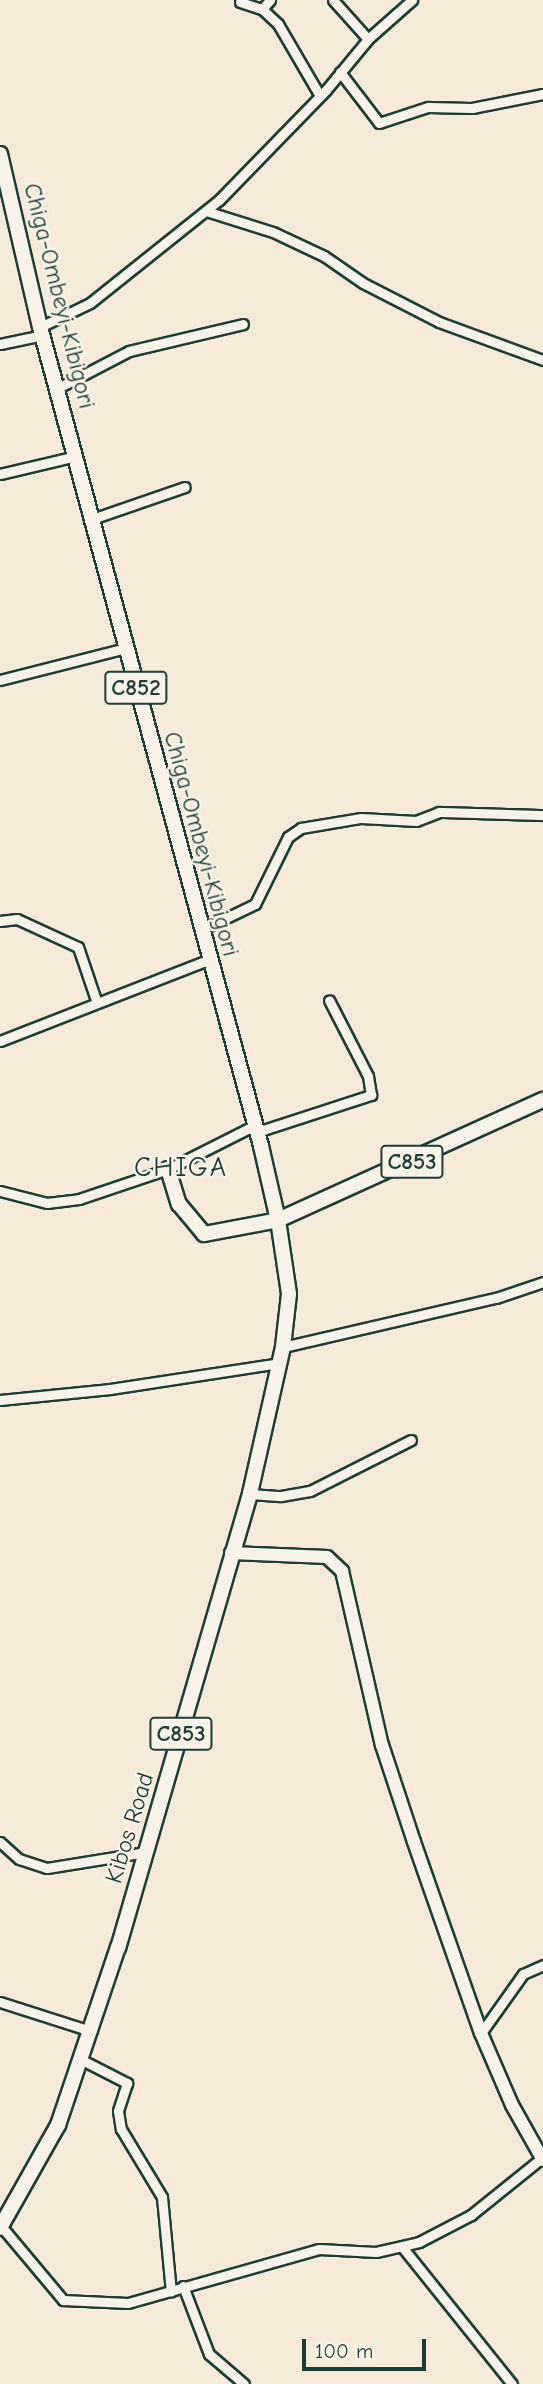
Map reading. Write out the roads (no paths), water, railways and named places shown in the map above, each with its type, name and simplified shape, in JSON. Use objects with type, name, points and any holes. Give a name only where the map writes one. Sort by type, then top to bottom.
[{"type":"main road","name":"Chiga-Ombeyi-Kibigori","points":[[0,154],[42,331],[208,960],[256,1127],[278,1220]]},
{"type":"main road","name":"C853","points":[[278,1220],[543,1100]]},
{"type":"main road","points":[[168,1169],[179,1205],[204,1234],[278,1220]]},
{"type":"main road","name":"Kibos Road","points":[[1,2227],[41,2158],[82,2060],[146,1852],[250,1494],[283,1347],[288,1280],[278,1220]]},
{"type":"street","points":[[262,9],[270,0]]},
{"type":"street","points":[[333,0],[368,39]]},
{"type":"street","points":[[0,344],[42,331],[90,303],[206,211],[320,96],[368,39],[412,0]]},
{"type":"street","points":[[240,2],[262,9],[291,42],[320,96]]},
{"type":"street","points":[[340,72],[379,123],[428,107],[476,108],[543,94]]},
{"type":"street","points":[[206,211],[273,232],[324,256],[363,283],[439,322],[543,360]]},
{"type":"street","points":[[58,388],[129,351],[243,324]]},
{"type":"street","points":[[0,474],[76,456]]},
{"type":"street","points":[[92,519],[186,487]]},
{"type":"street","points":[[0,680],[126,648]]},
{"type":"street","points":[[201,930],[256,904],[288,837],[301,828],[361,818],[416,821],[439,812],[543,815]]},
{"type":"street","points":[[0,921],[17,919],[78,947],[97,1003]]},
{"type":"street","points":[[0,1041],[208,960]]},
{"type":"street","points":[[0,1191],[58,1203],[168,1169],[256,1127],[263,1130],[370,1095],[368,1076],[329,1000]]},
{"type":"street","points":[[283,1347],[496,1298],[543,1282]]},
{"type":"street","points":[[0,1400],[110,1390],[279,1363]]},
{"type":"street","points":[[250,1494],[281,1496],[310,1491],[411,1440]]},
{"type":"street","points":[[1,2227],[63,2300],[114,2304],[171,2292],[183,2286],[319,2249],[358,2252],[403,2248],[471,2215],[542,2158],[512,2105],[481,2033],[382,1745],[342,1571],[327,1557],[232,1553]]},
{"type":"street","points":[[0,1842],[19,1859],[47,1868],[146,1852]]},
{"type":"street","points":[[481,2033],[523,1974],[543,1965]]},
{"type":"street","points":[[0,2002],[91,2031]]},
{"type":"street","points":[[82,2060],[127,2083],[118,2111],[121,2129],[162,2197],[171,2292]]},
{"type":"street","points":[[403,2248],[512,2384]]},
{"type":"street","points":[[183,2286],[209,2354],[244,2384]]},
{"type":"district","name":"CHIGA","points":[[181,1167]]}]
